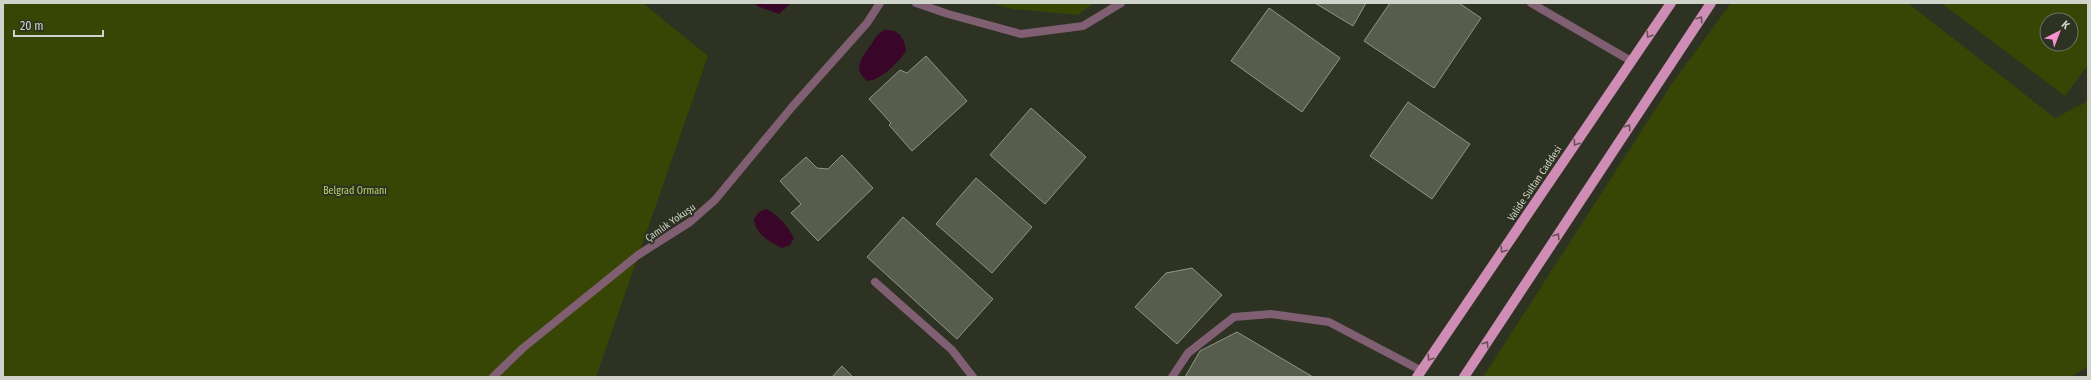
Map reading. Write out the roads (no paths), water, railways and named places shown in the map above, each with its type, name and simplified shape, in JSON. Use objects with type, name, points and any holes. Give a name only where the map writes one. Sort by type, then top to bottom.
[{"type":"main road","name":"Valide Sultan Caddesi","points":[[1419,374],[1671,3]]},
{"type":"main road","points":[[1464,377],[1711,3]]},
{"type":"street","name":"Çamlık Yokuşu","points":[[493,377],[523,348],[633,260],[690,222],[715,200],[792,107],[867,23],[880,3]]},
{"type":"street","points":[[916,3],[948,14],[1021,34],[1083,26],[1121,3]]},
{"type":"street","points":[[1531,3],[1631,61]]},
{"type":"street","points":[[875,282],[952,350],[973,377]]},
{"type":"street","points":[[1172,377],[1188,353],[1234,318],[1271,314],[1329,322],[1419,374]]},
{"type":"park label","name":"Belgrad Ormanı","points":[[355,190]]}]
